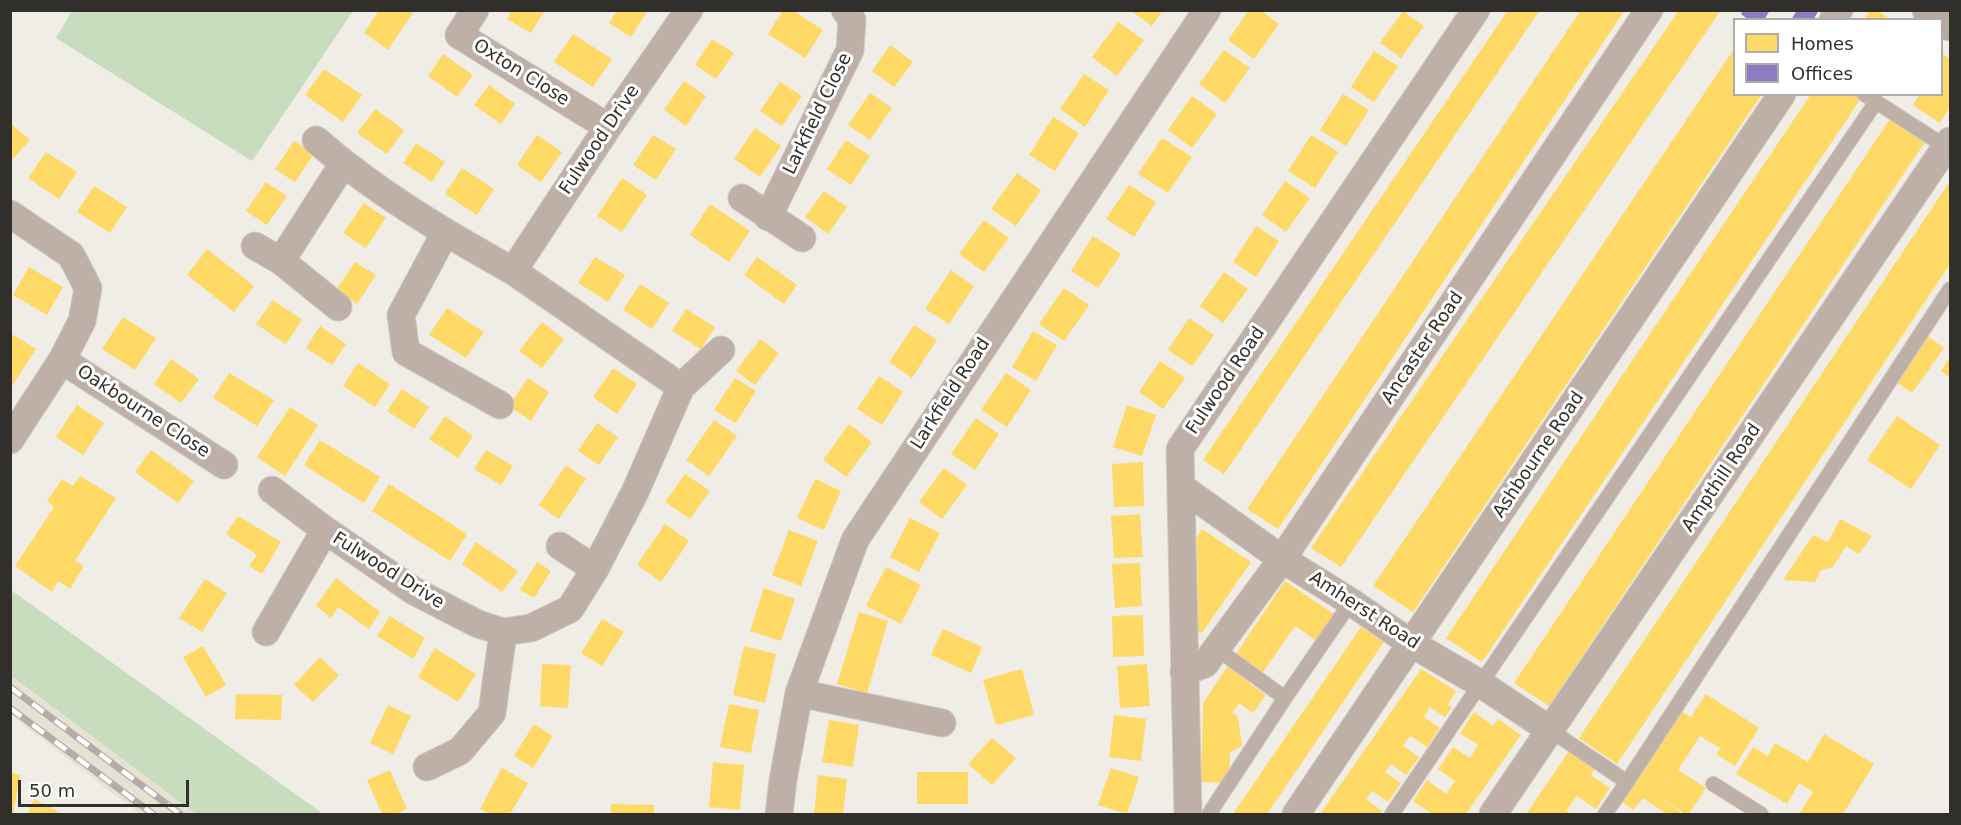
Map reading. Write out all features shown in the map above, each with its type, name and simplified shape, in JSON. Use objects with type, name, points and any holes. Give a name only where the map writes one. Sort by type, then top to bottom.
[{"type":"street","name":"Oxton Close","points":[[475,10],[459,35],[608,127]]},
{"type":"street","name":"Fulwood Drive","points":[[513,271],[689,10]]},
{"type":"street","name":"Larkfield Close","points":[[768,217],[850,50],[852,20],[845,10]]},
{"type":"street","name":"Larkfield Road","points":[[779,814],[799,693],[855,540],[1207,10]]},
{"type":"street","name":"Fulwood Road","points":[[1188,814],[1180,449],[1476,10]]},
{"type":"street","name":"Ancaster Road","points":[[1184,672],[1205,664],[1282,559],[1649,10]]},
{"type":"street","name":"Ashbourne Road","points":[[1296,814],[1781,96]]},
{"type":"street","points":[[316,140],[343,164],[445,233],[513,271],[681,387]]},
{"type":"street","name":"Ampthill Road","points":[[1493,814],[1949,146]]},
{"type":"street","points":[[281,261],[343,164]]},
{"type":"street","points":[[742,198],[802,238]]},
{"type":"street","points":[[10,214],[71,255],[88,288],[82,321],[62,360],[10,440]]},
{"type":"street","points":[[445,233],[401,315],[406,352],[436,371],[500,405]]},
{"type":"street","points":[[255,246],[281,261],[338,307]]},
{"type":"street","name":"Fulwood Drive","points":[[272,490],[325,530],[414,591],[478,624],[503,632],[531,628],[570,609],[595,569],[635,492],[681,387],[721,350]]},
{"type":"street","name":"Oakbourne Close","points":[[62,360],[224,465]]},
{"type":"street","name":"Amherst Road","points":[[1181,487],[1282,559],[1550,730]]},
{"type":"street","points":[[266,632],[325,530]]},
{"type":"street","points":[[560,546],[595,569]]},
{"type":"street","points":[[427,767],[460,751],[492,713],[503,632]]},
{"type":"street","points":[[799,693],[942,723]]},
{"type":"lane","points":[[1392,814],[1870,98],[1949,146]]},
{"type":"lane","points":[[1605,814],[1950,289]]},
{"type":"lane","points":[[1209,814],[1351,602]]},
{"type":"lane","points":[[1217,649],[1285,698]]},
{"type":"lane","points":[[1550,730],[1627,782]]},
{"type":"lane","points":[[1713,784],[1761,814]]},
{"type":"shaded area","points":[[10,676],[196,814],[140,814],[11,715]]},
{"type":"green space","points":[[72,11],[353,11],[252,161],[56,38]]},
{"type":"green space","points":[[11,590],[323,814],[196,814],[11,676]]},
{"type":"building: Homes","points":[[379,10],[415,10],[388,50],[364,33]]},
{"type":"building: Homes","points":[[512,10],[545,10],[531,33],[507,19]]},
{"type":"building: Homes","points":[[617,10],[648,10],[631,37],[609,23]]},
{"type":"building: Homes","points":[[783,10],[792,10],[823,30],[805,58],[768,34]]},
{"type":"building: Homes","points":[[1130,10],[1163,10],[1152,26]]},
{"type":"building: Homes","points":[[1249,10],[1260,10],[1279,24],[1254,59],[1228,40]]},
{"type":"building: Homes","points":[[1508,10],[1540,10],[1224,474],[1203,460]]},
{"type":"building: Homes","points":[[1581,10],[1625,10],[1278,529],[1247,509]]},
{"type":"building: Homes","points":[[1679,10],[1721,10],[1341,567],[1311,548]]},
{"type":"building: Homes","points":[[1870,10],[1877,10],[1888,18],[1865,18]]},
{"type":"building: Homes","points":[[1403,11],[1424,26],[1401,58],[1380,43]]},
{"type":"building: Homes","points":[[1118,22],[1144,40],[1117,76],[1092,57]]},
{"type":"building: Homes","points":[[573,34],[612,59],[593,87],[554,62]]},
{"type":"building: Homes","points":[[712,39],[734,53],[716,79],[695,65]]},
{"type":"building: Homes","points":[[890,45],[913,62],[894,87],[872,71]]},
{"type":"building: Homes","points":[[1224,50],[1250,68],[1225,103],[1199,84]]},
{"type":"building: Homes","points":[[1733,50],[1733,96],[1761,96],[1413,612],[1373,586]]},
{"type":"building: Homes","points":[[1374,51],[1398,66],[1374,102],[1351,87]]},
{"type":"building: Homes","points":[[443,54],[473,75],[457,97],[428,76]]},
{"type":"building: Homes","points":[[1943,54],[1950,59],[1950,107],[1940,123],[1913,105],[1919,96],[1943,96]]},
{"type":"building: Homes","points":[[324,69],[362,95],[343,122],[305,95]]},
{"type":"building: Homes","points":[[1084,74],[1109,90],[1085,127],[1060,109]]},
{"type":"building: Homes","points":[[684,81],[706,96],[686,126],[664,110]]},
{"type":"building: Homes","points":[[780,82],[802,96],[782,126],[760,111]]},
{"type":"building: Homes","points":[[489,85],[515,104],[501,124],[474,105]]},
{"type":"building: Homes","points":[[870,93],[892,108],[870,140],[848,125]]},
{"type":"building: Homes","points":[[1343,94],[1369,110],[1346,146],[1320,130]]},
{"type":"building: Homes","points":[[1192,96],[1217,114],[1192,148],[1168,130]]},
{"type":"building: Homes","points":[[1810,96],[1862,97],[1482,662],[1446,638]]},
{"type":"building: Homes","points":[[375,109],[404,130],[387,154],[357,133]]},
{"type":"building: Homes","points":[[1892,116],[1927,139],[1549,706],[1514,683]]},
{"type":"building: Homes","points":[[1053,117],[1079,133],[1055,171],[1029,155]]},
{"type":"building: Homes","points":[[10,123],[30,140],[10,162]]},
{"type":"building: Homes","points":[[755,128],[781,146],[760,177],[734,159]]},
{"type":"building: Homes","points":[[537,135],[562,152],[541,182],[517,165]]},
{"type":"building: Homes","points":[[653,135],[676,149],[656,180],[633,165]]},
{"type":"building: Homes","points":[[1311,135],[1338,152],[1315,188],[1288,171]]},
{"type":"building: Homes","points":[[1162,138],[1192,157],[1168,193],[1138,174]]},
{"type":"building: Homes","points":[[846,140],[870,156],[851,185],[827,169]]},
{"type":"building: Homes","points":[[294,141],[314,154],[295,182],[275,169]]},
{"type":"building: Homes","points":[[416,143],[445,162],[432,182],[403,163]]},
{"type":"building: Homes","points":[[46,152],[77,172],[59,199],[28,178]]},
{"type":"building: Homes","points":[[462,168],[494,189],[477,215],[445,194]]},
{"type":"building: Homes","points":[[1017,173],[1041,190],[1016,226],[991,209]]},
{"type":"building: Homes","points":[[622,178],[647,195],[622,232],[597,216]]},
{"type":"building: Homes","points":[[1285,181],[1310,198],[1286,232],[1262,215]]},
{"type":"building: Homes","points":[[1950,181],[1950,264],[1617,764],[1579,738]]},
{"type":"building: Homes","points":[[266,182],[287,196],[267,225],[246,211]]},
{"type":"building: Homes","points":[[1129,185],[1156,202],[1134,237],[1106,219]]},
{"type":"building: Homes","points":[[94,186],[127,207],[110,233],[77,212]]},
{"type":"building: Homes","points":[[824,191],[847,207],[828,234],[805,217]]},
{"type":"building: Homes","points":[[364,203],[386,218],[366,248],[343,233]]},
{"type":"building: Homes","points":[[710,204],[750,231],[729,262],[690,235]]},
{"type":"building: Homes","points":[[984,220],[1009,238],[984,272],[959,254]]},
{"type":"building: Homes","points":[[1256,226],[1279,241],[1256,277],[1233,262]]},
{"type":"building: Homes","points":[[1093,236],[1121,254],[1098,288],[1071,271]]},
{"type":"building: Homes","points":[[207,249],[254,286],[234,312],[187,275]]},
{"type":"building: Homes","points":[[595,257],[625,275],[608,302],[578,283]]},
{"type":"building: Homes","points":[[757,257],[797,285],[784,304],[744,275]]},
{"type":"building: Homes","points":[[355,262],[376,275],[357,304],[336,290]]},
{"type":"building: Homes","points":[[29,267],[63,287],[47,315],[13,295]]},
{"type":"building: Homes","points":[[951,270],[974,286],[949,324],[925,309]]},
{"type":"building: Homes","points":[[1224,272],[1248,289],[1223,323],[1200,306]]},
{"type":"building: Homes","points":[[640,284],[669,303],[652,329],[623,310]]},
{"type":"building: Homes","points":[[1064,288],[1089,305],[1064,341],[1039,324]]},
{"type":"building: Homes","points":[[273,300],[302,320],[286,344],[256,324]]},
{"type":"building: Homes","points":[[447,308],[484,332],[466,358],[429,335]]},
{"type":"building: Homes","points":[[686,309],[715,327],[701,349],[672,331]]},
{"type":"building: Homes","points":[[123,317],[156,338],[135,370],[102,349]]},
{"type":"building: Homes","points":[[1189,318],[1214,335],[1192,366],[1168,350]]},
{"type":"building: Homes","points":[[542,322],[564,339],[542,368],[519,351]]},
{"type":"building: Homes","points":[[914,325],[937,340],[912,378],[889,362]]},
{"type":"building: Homes","points":[[320,326],[346,344],[332,365],[306,348]]},
{"type":"building: Homes","points":[[1033,331],[1057,345],[1036,381],[1012,367]]},
{"type":"building: Homes","points":[[10,333],[36,349],[10,389]]},
{"type":"building: Homes","points":[[1927,336],[1944,348],[1912,393],[1895,381]]},
{"type":"building: Homes","points":[[760,339],[779,353],[755,385],[736,371]]},
{"type":"building: Homes","points":[[1950,357],[1950,378],[1941,371]]},
{"type":"building: Homes","points":[[171,359],[199,379],[181,403],[154,384]]},
{"type":"building: Homes","points":[[1160,361],[1185,378],[1163,409],[1139,392]]},
{"type":"building: Homes","points":[[358,363],[390,384],[375,407],[343,386]]},
{"type":"building: Homes","points":[[613,368],[637,384],[617,414],[593,397]]},
{"type":"building: Homes","points":[[229,373],[274,400],[257,426],[213,398]]},
{"type":"building: Homes","points":[[1006,373],[1031,390],[1007,427],[981,410]]},
{"type":"building: Homes","points":[[879,376],[903,392],[882,425],[857,409]]},
{"type":"building: Homes","points":[[528,378],[549,392],[531,421],[509,406]]},
{"type":"building: Homes","points":[[735,378],[756,391],[736,423],[714,410]]},
{"type":"building: Homes","points":[[402,389],[429,407],[414,429],[387,411]]},
{"type":"building: Homes","points":[[77,405],[104,423],[83,455],[56,437]]},
{"type":"building: Homes","points":[[1127,405],[1156,415],[1142,456],[1113,447]]},
{"type":"building: Homes","points":[[290,407],[318,425],[285,476],[257,457]]},
{"type":"building: Homes","points":[[445,416],[473,436],[458,458],[429,439]]},
{"type":"building: Homes","points":[[1897,416],[1940,445],[1911,489],[1867,460]]},
{"type":"building: Homes","points":[[976,418],[999,434],[975,470],[951,454]]},
{"type":"building: Homes","points":[[714,420],[737,436],[709,476],[686,460]]},
{"type":"building: Homes","points":[[597,423],[618,437],[599,465],[578,451]]},
{"type":"building: Homes","points":[[849,424],[872,442],[846,477],[823,460]]},
{"type":"building: Homes","points":[[320,440],[380,477],[364,503],[304,465]]},
{"type":"building: Homes","points":[[151,450],[194,481],[178,503],[135,472]]},
{"type":"building: Homes","points":[[486,450],[513,466],[501,485],[474,469]]},
{"type":"building: Homes","points":[[1143,462],[1144,506],[1114,507],[1112,464]]},
{"type":"building: Homes","points":[[566,465],[586,479],[559,519],[539,505]]},
{"type":"building: Homes","points":[[944,468],[967,485],[942,519],[919,502]]},
{"type":"building: Homes","points":[[685,474],[710,491],[690,519],[665,502]]},
{"type":"building: Homes","points":[[80,476],[116,498],[75,561],[84,566],[70,589],[58,581],[52,592],[15,566],[54,507],[47,501],[62,479],[73,486]]},
{"type":"building: Homes","points":[[815,479],[841,491],[824,530],[797,518]]},
{"type":"building: Homes","points":[[389,484],[467,534],[450,561],[372,511]]},
{"type":"building: Homes","points":[[1140,514],[1143,557],[1114,558],[1111,516]]},
{"type":"building: Homes","points":[[238,516],[281,542],[262,574],[249,566],[257,555],[226,534]]},
{"type":"building: Homes","points":[[910,518],[940,533],[919,572],[890,557]]},
{"type":"building: Homes","points":[[1840,519],[1872,536],[1859,554],[1846,546],[1833,567],[1821,570],[1815,582],[1783,580],[1813,535],[1828,542]]},
{"type":"building: Homes","points":[[665,524],[689,541],[661,582],[637,565]]},
{"type":"building: Homes","points":[[1202,529],[1251,562],[1202,633],[1198,631],[1197,537]]},
{"type":"building: Homes","points":[[789,530],[818,541],[801,586],[772,575]]},
{"type":"building: Homes","points":[[476,542],[518,571],[502,592],[462,564]]},
{"type":"building: Homes","points":[[537,562],[551,571],[534,598],[520,590]]},
{"type":"building: Homes","points":[[1140,563],[1142,606],[1115,608],[1112,564]]},
{"type":"building: Homes","points":[[886,567],[921,585],[901,624],[866,606]]},
{"type":"building: Homes","points":[[336,578],[380,612],[369,629],[338,607],[331,618],[316,606]]},
{"type":"building: Homes","points":[[205,579],[227,593],[202,632],[179,618]]},
{"type":"building: Homes","points":[[1285,581],[1341,619],[1322,645],[1295,626],[1259,678],[1255,677],[1250,684],[1266,695],[1253,713],[1239,703],[1232,713],[1238,717],[1242,746],[1230,752],[1229,783],[1201,782],[1203,703]]},
{"type":"building: Homes","points":[[764,588],[795,599],[781,641],[750,631]]},
{"type":"building: Homes","points":[[859,612],[888,621],[867,693],[837,684]]},
{"type":"building: Homes","points":[[1143,615],[1144,656],[1113,657],[1112,616]]},
{"type":"building: Homes","points":[[390,616],[425,638],[413,659],[377,636]]},
{"type":"building: Homes","points":[[602,619],[624,632],[602,666],[581,653]]},
{"type":"building: Homes","points":[[1361,627],[1384,642],[1267,814],[1233,814]]},
{"type":"building: Homes","points":[[943,629],[982,647],[971,673],[931,655]]},
{"type":"building: Homes","points":[[203,646],[226,685],[206,697],[183,657]]},
{"type":"building: Homes","points":[[744,646],[776,654],[765,703],[733,695]]},
{"type":"building: Homes","points":[[435,648],[476,674],[458,702],[418,677]]},
{"type":"building: Homes","points":[[320,657],[339,675],[313,702],[294,685]]},
{"type":"building: Homes","points":[[542,664],[571,665],[568,708],[540,706]]},
{"type":"building: Homes","points":[[1147,664],[1150,706],[1120,708],[1117,666]]},
{"type":"building: Homes","points":[[1022,669],[1034,715],[996,725],[983,680]]},
{"type":"building: Homes","points":[[1421,669],[1456,691],[1448,705],[1452,707],[1445,717],[1430,707],[1424,717],[1440,728],[1427,747],[1411,736],[1407,740],[1403,746],[1419,757],[1406,775],[1391,764],[1385,772],[1401,783],[1388,802],[1372,791],[1366,799],[1382,811],[1379,814],[1320,814]]},
{"type":"building: Homes","points":[[236,694],[282,695],[281,720],[235,719]]},
{"type":"building: Homes","points":[[1706,694],[1759,728],[1735,766],[1716,754],[1720,748],[1700,736],[1678,770],[1706,788],[1689,814],[1685,814],[1657,795],[1680,812],[1667,814],[1643,798],[1633,810],[1621,801],[1636,781],[1630,780],[1676,708],[1691,717]]},
{"type":"building: Homes","points":[[729,704],[759,710],[751,753],[720,747]]},
{"type":"building: Homes","points":[[388,705],[411,716],[393,754],[370,743]]},
{"type":"building: Homes","points":[[1474,712],[1493,726],[1498,719],[1521,735],[1466,814],[1430,814],[1413,801],[1427,780],[1446,794],[1455,781],[1438,769],[1453,747],[1470,758],[1478,745],[1460,733]]},
{"type":"building: Homes","points":[[1114,715],[1146,719],[1141,761],[1109,757]]},
{"type":"building: Homes","points":[[829,720],[859,725],[853,767],[822,762]]},
{"type":"building: Homes","points":[[534,724],[553,736],[533,768],[514,756]]},
{"type":"building: Homes","points":[[1824,734],[1874,764],[1843,814],[1799,814],[1813,792],[1799,783],[1787,804],[1736,774],[1753,747],[1768,756],[1775,743],[1808,762]]},
{"type":"building: Homes","points":[[992,738],[1016,758],[992,785],[968,764]]},
{"type":"building: Homes","points":[[1569,751],[1595,768],[1591,775],[1610,788],[1596,809],[1577,796],[1566,811],[1571,814],[1526,814]]},
{"type":"building: Homes","points":[[713,762],[744,765],[740,810],[709,807]]},
{"type":"building: Homes","points":[[502,768],[528,783],[510,814],[490,814],[480,809]]},
{"type":"building: Homes","points":[[1111,768],[1139,777],[1127,814],[1098,805]]},
{"type":"building: Homes","points":[[390,770],[407,809],[395,814],[382,814],[367,780]]},
{"type":"building: Homes","points":[[10,772],[20,775],[13,814],[10,814]]},
{"type":"building: Homes","points":[[917,772],[968,772],[968,804],[917,804]]},
{"type":"building: Homes","points":[[818,775],[847,779],[843,814],[814,814]]},
{"type":"building: Homes","points":[[34,799],[63,814],[27,814]]},
{"type":"building: Homes","points":[[611,804],[654,805],[654,814],[611,814]]},
{"type":"building: Offices","points":[[1743,10],[1770,10],[1765,18],[1746,18],[1741,14]]},
{"type":"building: Offices","points":[[1797,10],[1819,10],[1814,18],[1792,18]]},
{"type":"railway","points":[[10,687],[180,814]]},
{"type":"railway","points":[[10,708],[153,814]]}]
